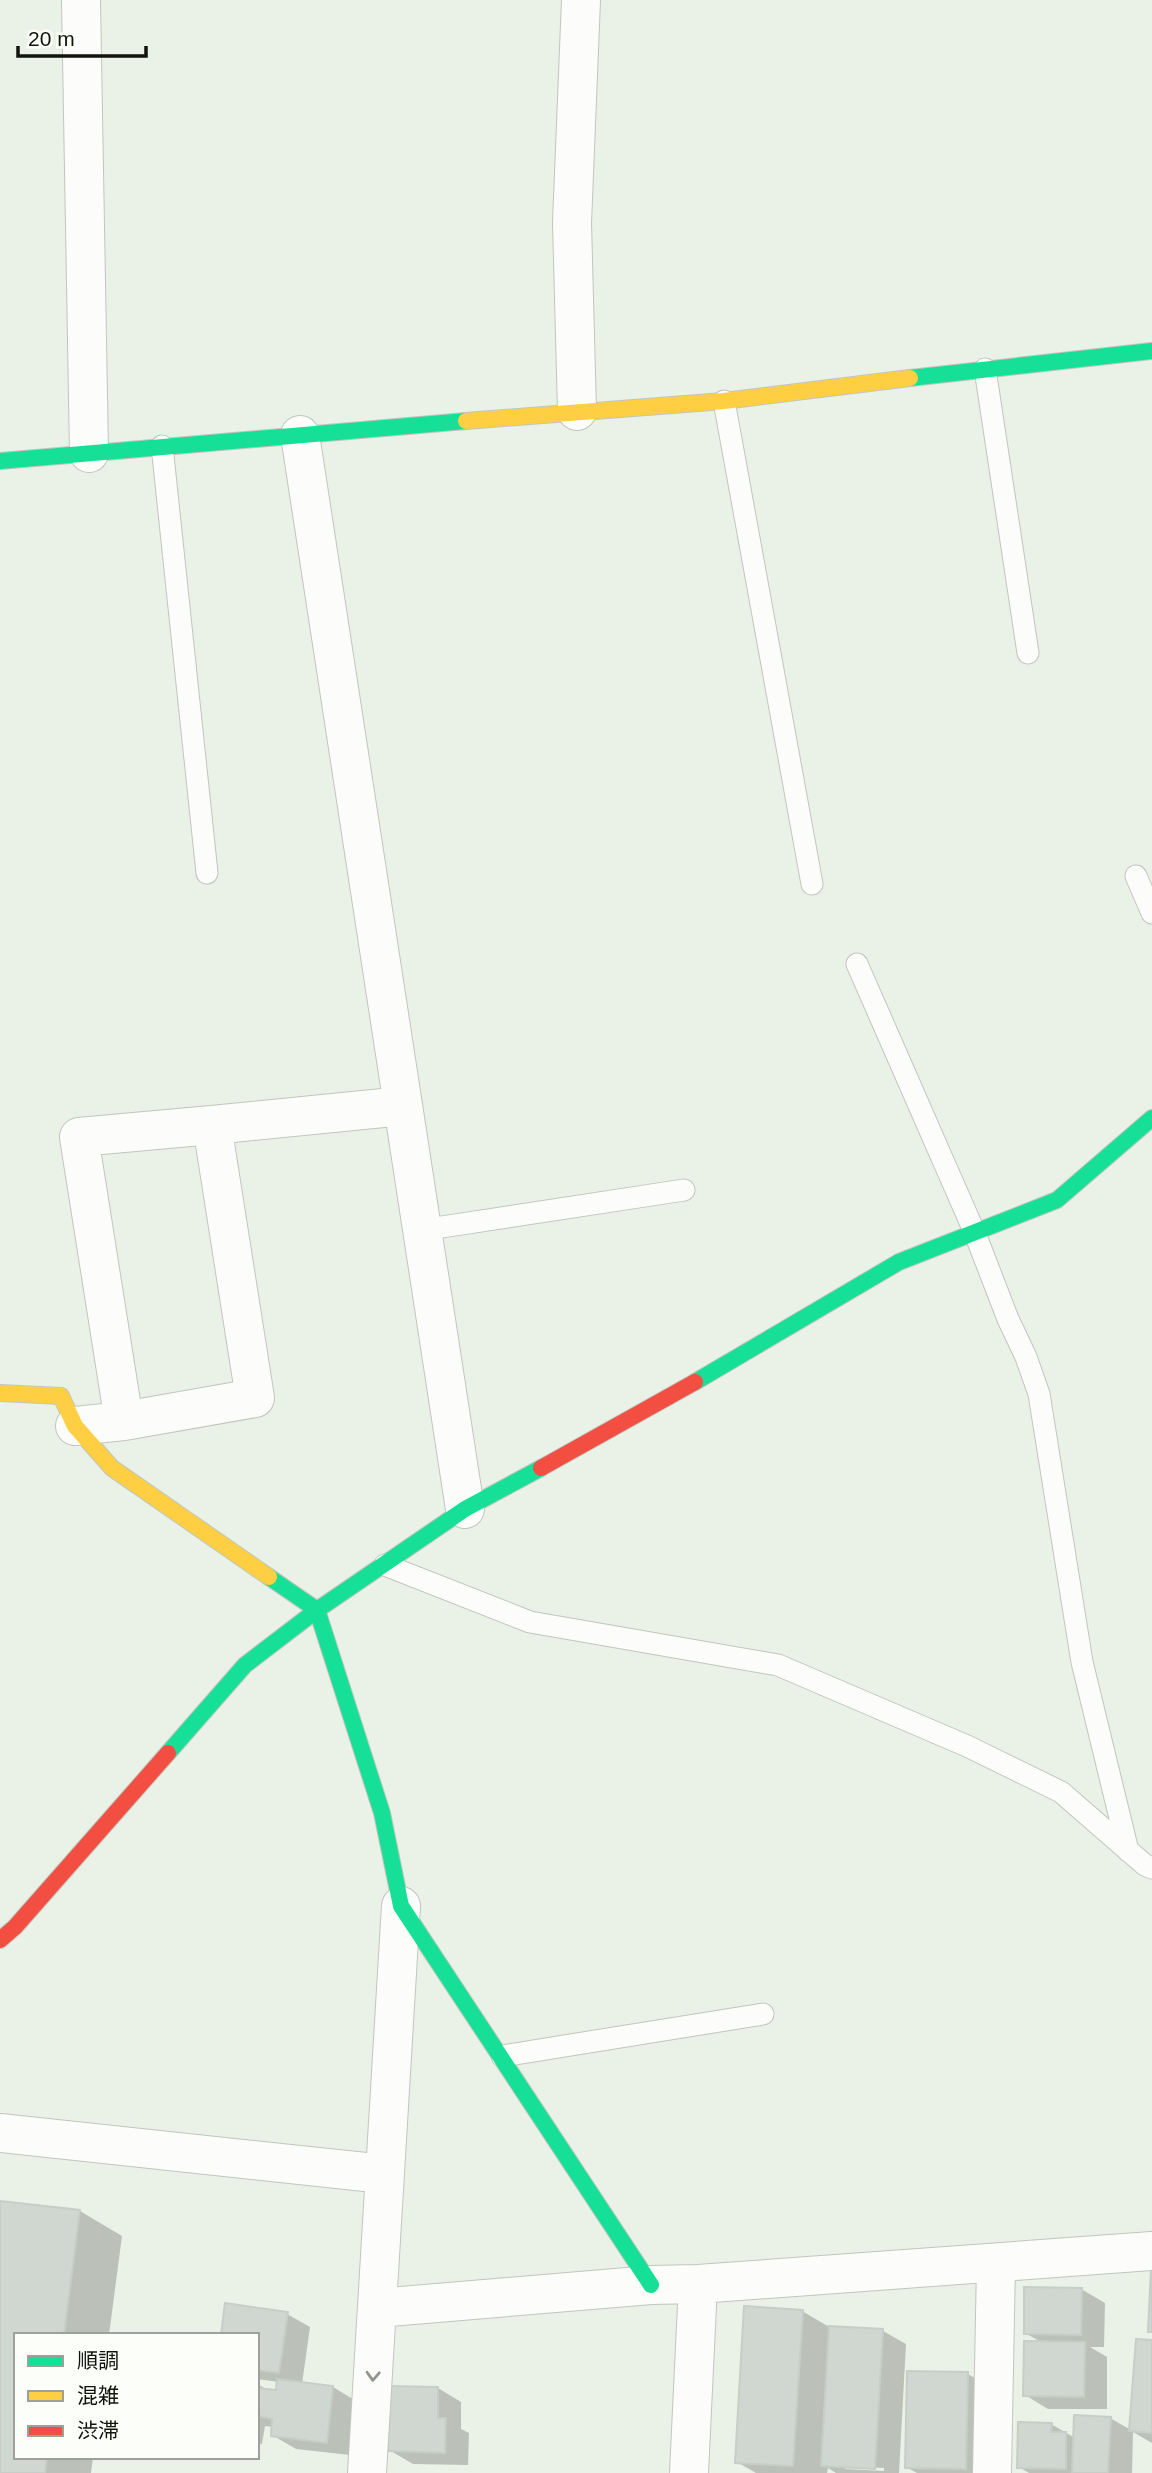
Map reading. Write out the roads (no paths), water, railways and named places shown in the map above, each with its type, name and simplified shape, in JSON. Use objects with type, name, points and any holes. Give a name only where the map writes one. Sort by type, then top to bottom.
[{"type":"street","points":[[81,0],[89,453]]},
{"type":"street","points":[[577,411],[572,223],[581,0]]},
{"type":"street","points":[[0,461],[577,411],[724,401],[1152,351]]},
{"type":"street","points":[[300,435],[465,1509]]},
{"type":"street","points":[[124,1421],[79,1137],[403,1106]]},
{"type":"street","points":[[0,1940],[15,1927],[245,1665],[317,1610],[465,1509],[640,1415],[899,1262],[1057,1200],[1152,1118]]},
{"type":"street","points":[[75,1426],[124,1421],[255,1398],[212,1125]]},
{"type":"street","points":[[0,1393],[61,1396],[75,1426],[112,1468],[317,1610],[382,1813],[401,1906],[367,2473]]},
{"type":"street","points":[[401,1906],[651,2286]]},
{"type":"street","points":[[0,2133],[384,2174]]},
{"type":"street","points":[[377,2308],[1152,2251]]},
{"type":"street","points":[[992,2473],[996,2264]]},
{"type":"street","points":[[689,2473],[698,2284]]},
{"type":"lane","points":[[985,369],[1027,653]]},
{"type":"lane","points":[[724,401],[812,884]]},
{"type":"lane","points":[[162,446],[207,873]]},
{"type":"lane","points":[[1136,876],[1152,913]]},
{"type":"lane","points":[[857,964],[974,1231],[1039,1394],[1082,1662],[1128,1851]]},
{"type":"lane","points":[[422,1230],[684,1189]]},
{"type":"lane","points":[[385,1564],[530,1622],[778,1665],[967,1746],[1061,1792],[1128,1851],[1152,1868]]},
{"type":"lane","points":[[502,2056],[763,2014]]}]
